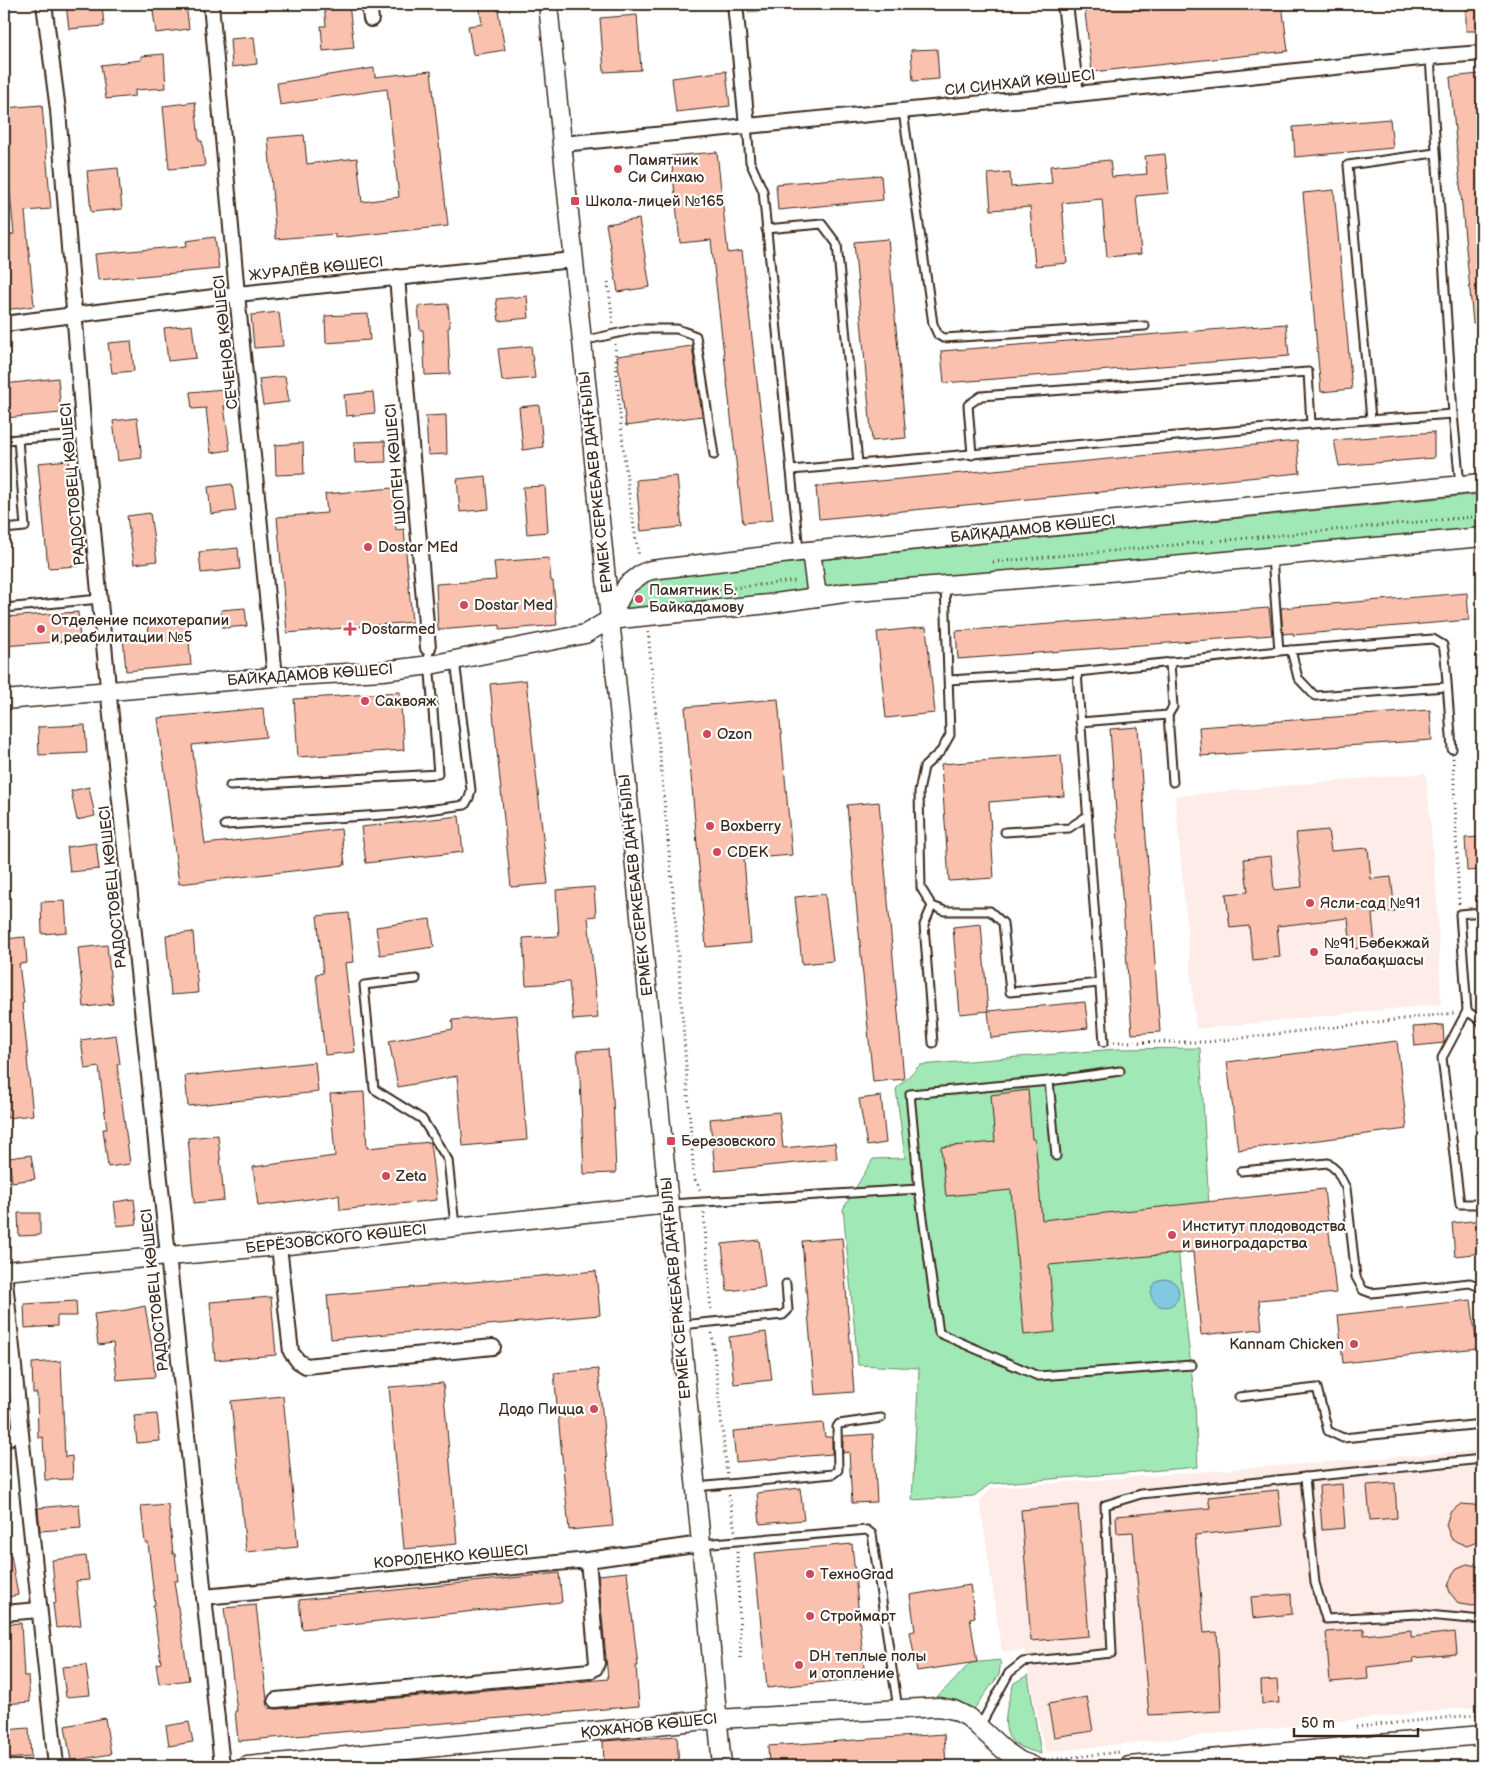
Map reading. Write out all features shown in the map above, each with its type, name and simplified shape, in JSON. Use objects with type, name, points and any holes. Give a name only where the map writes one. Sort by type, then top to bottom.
[{"type":"street","name":"РАДОСТОВЕЦ КӨШЕСІ","points":[[44,4],[58,110],[84,435],[109,691],[222,1766]]},
{"type":"street","name":"СЕЧЕНОВ КӨШЕСІ","points":[[211,4],[237,294],[275,677]]},
{"type":"street","points":[[369,4],[371,20]]},
{"type":"street","name":"ЕРМЕК СЕРКЕБАЕВ ДАҢҒЫЛЫ","points":[[548,4],[669,1204],[722,1766]]},
{"type":"street","points":[[735,4],[747,125]]},
{"type":"street","points":[[1064,4],[1076,94]]},
{"type":"street","name":"СИ СИНХАЙ КӨШЕСІ","points":[[562,144],[1482,53]]},
{"type":"street","name":"ЖУРАЛЁВ КӨШЕСІ","points":[[4,324],[237,294],[573,260]]},
{"type":"street","name":"ШОПЕН КӨШЕСІ","points":[[397,277],[429,657]]},
{"type":"street","name":"БАЙҚАДАМОВ КӨШЕСІ","points":[[609,620],[628,584],[651,570],[805,551],[1482,484]]},
{"type":"street","name":"БАЙҚАДАМОВ КӨШЕСІ","points":[[4,700],[275,677],[383,671],[429,657],[455,660],[585,634],[609,620],[817,597],[1482,537]]},
{"type":"street","points":[[805,551],[817,597]]},
{"type":"street","name":"БЕРЁЗОВСКОГО КӨШЕСІ","points":[[4,1271],[279,1246],[669,1204]]},
{"type":"street","points":[[279,1246],[292,1352],[298,1361],[306,1366],[494,1347]]},
{"type":"street","points":[[4,1271],[56,1766]]},
{"type":"street","points":[[4,1441],[20,1429]]},
{"type":"street","name":"КОРОЛЕНКО КӨШЕСІ","points":[[204,1596],[588,1560],[701,1544]]},
{"type":"street","points":[[276,1700],[590,1671],[595,1668],[597,1663],[588,1560]]},
{"type":"street","points":[[4,1613],[39,1610]]},
{"type":"street","name":"ҚОЖАНОВ КӨШЕСІ","points":[[246,1766],[717,1719],[939,1707],[954,1710],[968,1717],[1004,1750],[1020,1761],[1033,1766]]},
{"type":"street","points":[[1129,1766],[1482,1735]]},
{"type":"street","points":[[1331,1748],[1333,1766]]},
{"type":"lane","points":[[1430,57],[1453,414],[1460,486]]},
{"type":"lane","points":[[903,111],[933,324],[938,335],[943,338],[1145,326]]},
{"type":"lane","points":[[747,125],[750,162],[763,190],[791,470],[805,551]]},
{"type":"lane","points":[[1370,419],[1348,165],[1435,153]]},
{"type":"lane","points":[[766,229],[822,224],[837,244],[858,463]]},
{"type":"lane","points":[[582,341],[636,329],[677,329],[696,336],[714,454]]},
{"type":"lane","points":[[972,454],[968,405],[981,396],[1308,372],[1311,424]]},
{"type":"lane","points":[[791,470],[1370,419],[1453,414]]},
{"type":"lane","points":[[4,440],[84,435]]},
{"type":"lane","points":[[4,528],[24,527],[18,439]]},
{"type":"lane","points":[[1272,557],[1279,651]]},
{"type":"lane","points":[[945,585],[950,735],[941,751],[924,767],[919,792],[921,888],[932,906],[944,912],[990,911],[1003,923],[1010,992],[1100,983]]},
{"type":"lane","points":[[4,608],[100,599]]},
{"type":"lane","points":[[949,680],[1077,672],[1279,651],[1433,639],[1443,645],[1445,656],[1452,749]]},
{"type":"lane","points":[[1291,650],[1298,678],[1315,696],[1447,687]]},
{"type":"lane","points":[[230,786],[438,774],[429,657]]},
{"type":"lane","points":[[225,824],[397,814],[465,806],[471,790],[455,660]]},
{"type":"lane","points":[[1170,662],[1172,707],[1168,715],[1173,782]]},
{"type":"lane","points":[[1077,672],[1104,1042]]},
{"type":"lane","points":[[1080,722],[1168,715]]},
{"type":"lane","points":[[1005,832],[1069,828],[1087,816]]},
{"type":"lane","points":[[932,906],[924,925],[933,1043]]},
{"type":"lane","points":[[1482,912],[1460,914],[1467,1011],[1442,1058],[1460,1204],[1482,1204]]},
{"type":"lane","points":[[416,979],[364,985],[374,1089],[422,1119],[448,1160],[455,1226]]},
{"type":"lane","points":[[1467,1011],[1482,1022]]},
{"type":"lane","points":[[1120,1071],[1050,1081],[910,1094],[920,1189],[939,1333],[1038,1376],[1192,1365]]},
{"type":"lane","points":[[1050,1081],[1056,1156]]},
{"type":"lane","points":[[1241,1171],[1328,1163],[1337,1171],[1346,1188],[1356,1277],[1364,1290],[1371,1293],[1470,1283],[1482,1288]]},
{"type":"lane","points":[[669,1204],[920,1189]]},
{"type":"lane","points":[[680,1325],[783,1315],[788,1310],[786,1284]]},
{"type":"lane","points":[[1239,1397],[1317,1388],[1328,1431],[1343,1438],[1482,1424]]},
{"type":"lane","points":[[696,1487],[833,1474],[838,1470],[837,1427],[839,1424],[881,1418]]},
{"type":"lane","points":[[979,1728],[1010,1673],[1023,1662],[1112,1653],[1105,1505],[1141,1494],[1482,1459]]},
{"type":"lane","points":[[1305,1477],[1315,1583],[1326,1619],[1417,1614],[1482,1620]]},
{"type":"lane","points":[[701,1544],[863,1530],[867,1530],[872,1534],[898,1708]]},
{"type":"lane","points":[[1477,1766],[1482,1766]]},
{"type":"path","points":[[608,282],[615,334],[619,414],[626,472],[643,574]]},
{"type":"path","points":[[1289,534],[1482,516]]},
{"type":"path","points":[[647,616],[675,914],[694,1177],[703,1202],[711,1323],[736,1541],[741,1662]]},
{"type":"path","points":[[1452,749],[1460,914]]},
{"type":"path","points":[[1104,1042],[1207,1042],[1467,1011]]},
{"type":"shaded area","name":"№91 Бөбекжай Балабақшасы","points":[[1426,773],[1437,900],[1441,1004],[1196,1029],[1175,796]]},
{"type":"shaded area","points":[[1482,1450],[1482,1706],[1045,1752],[1024,1650],[1002,1651],[980,1501],[992,1488]]},
{"type":"green space","points":[[748,4],[850,4],[748,12]]},
{"type":"green space","points":[[1482,494],[1482,533],[617,615],[640,578]]},
{"type":"green space","points":[[1200,1048],[1209,1206],[1174,1212],[1195,1404],[1198,1467],[990,1484],[974,1496],[912,1500],[919,1368],[858,1365],[843,1209],[873,1159],[905,1158],[896,1089],[920,1065],[1117,1049]]},
{"type":"green space","points":[[1001,1660],[999,1675],[974,1709],[934,1699],[970,1663]]},
{"type":"green space","points":[[1028,1675],[1041,1754],[1026,1749],[1012,1741],[1006,1729],[1006,1713],[1014,1683]]},
{"type":"water","points":[[1165,1279],[1175,1283],[1179,1293],[1175,1303],[1165,1307],[1155,1303],[1151,1293],[1155,1283]]},
{"type":"building","points":[[66,4],[102,4],[104,26],[69,29]]},
{"type":"building","points":[[152,4],[186,4],[189,29],[156,33]]},
{"type":"building","points":[[324,4],[349,4],[354,48],[323,51],[321,26],[326,26]]},
{"type":"building","points":[[479,4],[497,4],[505,50],[473,55],[468,26],[482,24]]},
{"type":"building","points":[[1084,4],[1139,4],[1140,11],[1208,4],[1282,4],[1288,51],[1092,72]]},
{"type":"building","points":[[1466,4],[1482,4],[1482,31],[1466,31]]},
{"type":"building","points":[[637,15],[641,70],[604,72],[600,18]]},
{"type":"building","points":[[254,37],[257,64],[232,67],[230,39]]},
{"type":"building","points":[[937,49],[939,79],[913,81],[911,50]]},
{"type":"building","points":[[164,54],[166,88],[135,90],[135,96],[106,99],[101,65],[141,60],[141,56]]},
{"type":"building","points":[[374,68],[375,77],[431,71],[448,226],[335,238],[335,234],[276,239],[268,138],[304,135],[307,164],[357,158],[362,202],[399,197],[387,89],[280,105],[277,83]]},
{"type":"building","points":[[726,71],[730,106],[676,112],[672,78]]},
{"type":"building","points":[[1479,74],[1482,106],[1482,322],[1473,323],[1450,77]]},
{"type":"building","points":[[195,102],[199,141],[202,141],[205,166],[169,169],[163,106]]},
{"type":"building","points":[[42,105],[51,209],[25,211],[34,306],[4,310],[4,236],[14,234],[4,133],[4,108]]},
{"type":"building","points":[[1390,119],[1393,148],[1295,157],[1293,127]]},
{"type":"building","points":[[717,152],[728,253],[742,251],[773,520],[743,523],[711,240],[680,243],[671,156]]},
{"type":"building","points":[[1165,154],[1169,193],[1136,196],[1141,254],[1107,257],[1102,199],[1062,203],[1067,263],[1035,266],[1030,207],[991,210],[988,174],[1010,172],[1011,187],[1052,183],[1050,166],[1110,160],[1112,177],[1147,174],[1145,156]]},
{"type":"building","points":[[118,168],[122,209],[91,212],[87,171]]},
{"type":"building","points":[[881,175],[883,200],[778,210],[776,184]]},
{"type":"building","points":[[1334,190],[1352,389],[1321,392],[1303,193]]},
{"type":"building","points":[[639,219],[650,287],[618,292],[606,224]]},
{"type":"building","points":[[215,237],[219,269],[98,280],[95,254],[187,246],[186,241]]},
{"type":"building","points":[[888,239],[906,438],[872,441],[854,242]]},
{"type":"building","points":[[527,296],[529,318],[499,321],[496,299]]},
{"type":"building","points":[[448,304],[450,374],[425,375],[423,330],[420,330],[418,306]]},
{"type":"building","points":[[279,312],[283,346],[254,348],[251,315]]},
{"type":"building","points":[[368,314],[370,340],[326,343],[325,316]]},
{"type":"building","points":[[1286,324],[1289,356],[944,383],[941,351]]},
{"type":"building","points":[[192,325],[196,358],[168,361],[164,328]]},
{"type":"building","points":[[131,341],[134,371],[112,373],[108,343]]},
{"type":"building","points":[[531,346],[535,378],[502,381],[498,349]]},
{"type":"building","points":[[692,346],[702,416],[626,426],[617,356]]},
{"type":"building","points":[[285,376],[289,402],[263,405],[259,379]]},
{"type":"building","points":[[58,378],[61,413],[4,418],[4,384]]},
{"type":"building","points":[[224,389],[226,406],[224,406],[230,450],[211,453],[206,408],[192,409],[190,392]]},
{"type":"building","points":[[373,392],[375,413],[346,416],[344,395]]},
{"type":"building","points":[[539,405],[543,447],[523,450],[519,407]]},
{"type":"building","points":[[446,415],[447,454],[428,455],[426,416]]},
{"type":"building","points":[[137,418],[142,458],[118,461],[113,421]]},
{"type":"building","points":[[1434,432],[1434,458],[1339,466],[1334,440]]},
{"type":"building","points":[[385,441],[386,462],[355,463],[354,442]]},
{"type":"building","points":[[1297,441],[1300,473],[819,519],[816,487]]},
{"type":"building","points":[[303,443],[304,474],[276,475],[275,445]]},
{"type":"building","points":[[69,460],[79,566],[48,568],[38,463]]},
{"type":"building","points":[[486,476],[489,509],[460,512],[457,479]]},
{"type":"building","points":[[677,476],[682,527],[641,531],[636,480]]},
{"type":"building","points":[[232,484],[236,511],[211,514],[208,487]]},
{"type":"building","points":[[545,486],[548,532],[527,534],[523,487]]},
{"type":"building","name":"Dostar MEd","points":[[393,488],[396,530],[404,529],[412,622],[287,633],[277,517],[327,513],[325,494]]},
{"type":"building","points":[[150,513],[157,561],[134,564],[127,516]]},
{"type":"building","points":[[238,548],[240,569],[201,573],[199,552]]},
{"type":"building","points":[[549,558],[557,625],[500,630],[500,625],[438,630],[436,584],[496,580],[494,562]]},
{"type":"building","points":[[1467,593],[1469,620],[1293,635],[1293,633],[1283,634],[1281,608]]},
{"type":"building","points":[[245,608],[247,626],[223,628],[221,610]]},
{"type":"building","points":[[1269,608],[1272,635],[958,659],[956,631]]},
{"type":"building","name":"Отделение психотерапии и реабилитации №5","points":[[78,612],[80,640],[4,646],[4,617]]},
{"type":"building","points":[[187,619],[191,665],[126,671],[123,638],[149,636],[148,622]]},
{"type":"building","points":[[926,627],[935,713],[886,718],[877,632]]},
{"type":"building","points":[[526,680],[548,884],[511,887],[490,684]]},
{"type":"building","points":[[400,692],[404,750],[298,757],[294,699]]},
{"type":"building","points":[[778,699],[792,855],[744,859],[751,943],[706,947],[685,707]]},
{"type":"building","points":[[263,708],[266,737],[192,745],[205,844],[341,829],[345,865],[179,884],[158,718]]},
{"type":"building","points":[[1430,710],[1432,740],[1201,756],[1199,727]]},
{"type":"building","points":[[85,725],[87,753],[39,755],[38,727]]},
{"type":"building","points":[[1138,727],[1160,1032],[1132,1034],[1110,729]]},
{"type":"building","points":[[1061,755],[1064,796],[989,802],[994,878],[949,881],[941,764]]},
{"type":"building","points":[[89,787],[95,816],[77,820],[71,791]]},
{"type":"building","points":[[879,802],[904,1079],[873,1082],[847,805]]},
{"type":"building","points":[[459,816],[463,852],[366,863],[361,827]]},
{"type":"building","name":"Ясли-сад №91","points":[[1328,830],[1331,851],[1368,848],[1371,879],[1391,877],[1395,911],[1372,914],[1375,946],[1351,949],[1348,918],[1277,926],[1280,957],[1253,960],[1249,926],[1230,928],[1226,894],[1248,892],[1244,859],[1271,856],[1274,890],[1302,887],[1296,833]]},
{"type":"building","points":[[1482,837],[1482,870],[1467,871],[1465,838]]},
{"type":"building","points":[[96,843],[99,869],[70,872],[67,847]]},
{"type":"building","points":[[594,887],[596,916],[588,917],[598,1018],[573,1020],[569,982],[526,985],[523,938],[559,936],[556,890]]},
{"type":"building","points":[[825,894],[833,961],[802,964],[795,897]]},
{"type":"building","points":[[65,901],[67,932],[42,934],[41,902]]},
{"type":"building","points":[[349,913],[354,962],[345,963],[355,1052],[325,1055],[316,974],[323,973],[317,916]]},
{"type":"building","points":[[430,919],[434,947],[380,955],[376,927]]},
{"type":"building","points":[[981,924],[988,1011],[960,1014],[953,927]]},
{"type":"building","points":[[193,932],[198,993],[171,995],[166,935]]},
{"type":"building","points":[[25,937],[27,963],[19,964],[33,1115],[7,1118],[4,1087],[4,939]]},
{"type":"building","points":[[107,945],[113,1004],[84,1007],[78,948]]},
{"type":"building","points":[[1085,1002],[1088,1028],[991,1038],[988,1011]]},
{"type":"building","points":[[517,1015],[527,1140],[463,1146],[457,1076],[398,1087],[389,1041],[453,1029],[452,1020]]},
{"type":"building","points":[[1443,1025],[1444,1043],[1415,1046],[1413,1027]]},
{"type":"building","points":[[116,1035],[120,1064],[117,1064],[130,1164],[108,1167],[103,1129],[107,1129],[99,1067],[85,1069],[81,1040]]},
{"type":"building","points":[[1397,1041],[1407,1129],[1238,1150],[1227,1062]]},
{"type":"building","points":[[608,1049],[613,1098],[616,1173],[584,1174],[577,1051]]},
{"type":"building","points":[[315,1062],[318,1092],[188,1106],[185,1076]]},
{"type":"building","name":"Институт плодоводства и виноградарства","points":[[1028,1090],[1032,1139],[1035,1139],[1042,1220],[1324,1189],[1336,1293],[1259,1300],[1262,1329],[1201,1335],[1193,1252],[1049,1265],[1055,1332],[1024,1335],[1011,1190],[946,1196],[941,1147],[995,1142],[991,1095]]},
{"type":"building","points":[[364,1092],[367,1148],[430,1142],[437,1200],[340,1210],[339,1195],[258,1206],[253,1167],[335,1156],[330,1094]]},
{"type":"building","points":[[881,1096],[886,1143],[867,1146],[859,1099]]},
{"type":"building","points":[[779,1112],[783,1148],[835,1143],[837,1159],[715,1171],[710,1119]]},
{"type":"building","points":[[218,1135],[224,1200],[194,1203],[188,1138]]},
{"type":"building","points":[[31,1155],[35,1179],[12,1182],[9,1158]]},
{"type":"building","points":[[134,1199],[137,1224],[117,1226],[114,1202]]},
{"type":"building","points":[[18,1213],[40,1213],[40,1235],[19,1236]]},
{"type":"building","points":[[1482,1220],[1482,1253],[1455,1256],[1452,1223]]},
{"type":"building","points":[[842,1238],[854,1392],[815,1395],[802,1241]]},
{"type":"building","points":[[759,1240],[765,1287],[727,1291],[722,1244]]},
{"type":"building","points":[[596,1271],[600,1315],[331,1339],[327,1295]]},
{"type":"building","points":[[271,1297],[276,1355],[215,1360],[210,1302]]},
{"type":"building","points":[[1471,1300],[1477,1348],[1343,1363],[1338,1315]]},
{"type":"building","points":[[76,1301],[77,1316],[57,1316],[57,1326],[25,1328],[24,1304]]},
{"type":"building","points":[[145,1306],[155,1377],[117,1380],[113,1343],[98,1345],[94,1314]]},
{"type":"building","points":[[766,1332],[772,1380],[734,1384],[729,1337]]},
{"type":"building","points":[[61,1361],[65,1457],[72,1456],[73,1479],[45,1480],[43,1437],[38,1438],[37,1393],[33,1393],[32,1363]]},
{"type":"building","points":[[598,1369],[613,1526],[569,1530],[554,1373]]},
{"type":"building","points":[[443,1383],[457,1544],[404,1549],[389,1387]]},
{"type":"building","points":[[283,1396],[298,1547],[246,1552],[231,1401]]},
{"type":"building","points":[[157,1414],[160,1441],[137,1443],[134,1416]]},
{"type":"building","points":[[823,1423],[825,1437],[832,1437],[832,1454],[736,1462],[733,1431]]},
{"type":"building","points":[[873,1434],[877,1502],[852,1503],[849,1452],[843,1453],[843,1436]]},
{"type":"building","points":[[1395,1483],[1397,1518],[1370,1520],[1367,1485]]},
{"type":"building","points":[[1342,1484],[1345,1528],[1322,1530],[1319,1486]]},
{"type":"building","points":[[800,1488],[804,1520],[760,1524],[757,1493]]},
{"type":"building","points":[[1278,1490],[1282,1526],[1195,1535],[1204,1633],[1217,1632],[1221,1711],[1149,1715],[1133,1532],[1117,1533],[1116,1516],[1210,1508],[1208,1497]]},
{"type":"building","points":[[79,1504],[81,1528],[40,1531],[38,1508]]},
{"type":"building","points":[[168,1504],[178,1581],[174,1581],[189,1680],[159,1684],[156,1664],[161,1663],[153,1605],[155,1605],[148,1543],[145,1543],[141,1506]]},
{"type":"building","points":[[1461,1504],[1474,1505],[1482,1509],[1482,1538],[1467,1546],[1451,1538],[1446,1525],[1450,1512]]},
{"type":"building","points":[[1078,1505],[1089,1636],[1031,1641],[1021,1510]]},
{"type":"building","name":"Строймарт","points":[[852,1544],[865,1678],[767,1688],[754,1553]]},
{"type":"building","points":[[4,1555],[11,1555],[18,1595],[4,1598]]},
{"type":"building","points":[[86,1556],[89,1580],[76,1581],[81,1625],[56,1628],[53,1604],[56,1603],[52,1560]]},
{"type":"building","points":[[1467,1564],[1482,1569],[1482,1603],[1473,1606],[1459,1604],[1450,1593],[1448,1586],[1457,1568]]},
{"type":"building","points":[[627,1572],[638,1666],[636,1666],[639,1706],[238,1741],[235,1711],[237,1711],[224,1608],[256,1605],[268,1708],[277,1709],[608,1679],[598,1575]]},
{"type":"building","points":[[559,1573],[562,1602],[302,1629],[299,1600]]},
{"type":"building","points":[[970,1585],[975,1617],[970,1618],[977,1662],[917,1671],[910,1632],[915,1631],[910,1595]]},
{"type":"building","points":[[1291,1594],[1292,1614],[1253,1618],[1251,1597]]},
{"type":"building","points":[[21,1623],[24,1676],[28,1676],[30,1702],[4,1704],[4,1624]]},
{"type":"building","points":[[1364,1629],[1364,1635],[1411,1630],[1411,1637],[1455,1632],[1457,1654],[1413,1658],[1414,1662],[1367,1667],[1368,1679],[1330,1682],[1326,1632]]},
{"type":"building","points":[[86,1665],[90,1695],[66,1697],[62,1667]]},
{"type":"building","points":[[1277,1680],[1279,1703],[1262,1704],[1261,1681]]},
{"type":"building","points":[[1087,1697],[1093,1731],[1054,1737],[1048,1704]]},
{"type":"building","points":[[105,1718],[111,1754],[71,1761],[65,1726]]},
{"type":"building","points":[[189,1722],[193,1742],[169,1746],[166,1726]]},
{"type":"building","points":[[29,1728],[31,1757],[4,1759],[4,1730]]},
{"type":"building","points":[[944,1734],[946,1766],[769,1766],[768,1746]]},
{"type":"building","points":[[677,1736],[679,1766],[604,1766],[603,1741]]},
{"type":"place","name":"Памятник Си Синхаю","points":[[618,169]]},
{"type":"place","name":"Школа-лицей №165","points":[[575,201]]},
{"type":"place","name":"Dostar MEd","points":[[368,547]]},
{"type":"place","name":"Памятник Б. Байкадамову","points":[[639,599]]},
{"type":"place","name":"Dostar Med","points":[[464,605]]},
{"type":"place","name":"Отделение психотерапии и реабилитации №5","points":[[41,629]]},
{"type":"place","name":"Dostarmed","points":[[350,629]]},
{"type":"place","name":"Саквояж","points":[[365,701]]},
{"type":"place","name":"Ozon","points":[[707,734]]},
{"type":"place","name":"Boxberry","points":[[710,826]]},
{"type":"place","name":"CDEK","points":[[717,852]]},
{"type":"place","name":"Ясли-сад №91","points":[[1310,903]]},
{"type":"place","name":"№91 Бөбекжай Балабақшасы","points":[[1314,952]]},
{"type":"place","name":"Березовского","points":[[671,1141]]},
{"type":"place","name":"Zeta","points":[[386,1176]]},
{"type":"place","name":"Институт плодоводства и виноградарства","points":[[1172,1235]]},
{"type":"place","name":"Kannam Chicken","points":[[1354,1344]]},
{"type":"place","name":"Додо Пицца","points":[[594,1409]]},
{"type":"place","name":"ТехноGrad","points":[[810,1574]]},
{"type":"place","name":"Строймарт","points":[[810,1616]]},
{"type":"place","name":"DH теплые полы и отопление","points":[[799,1665]]}]
